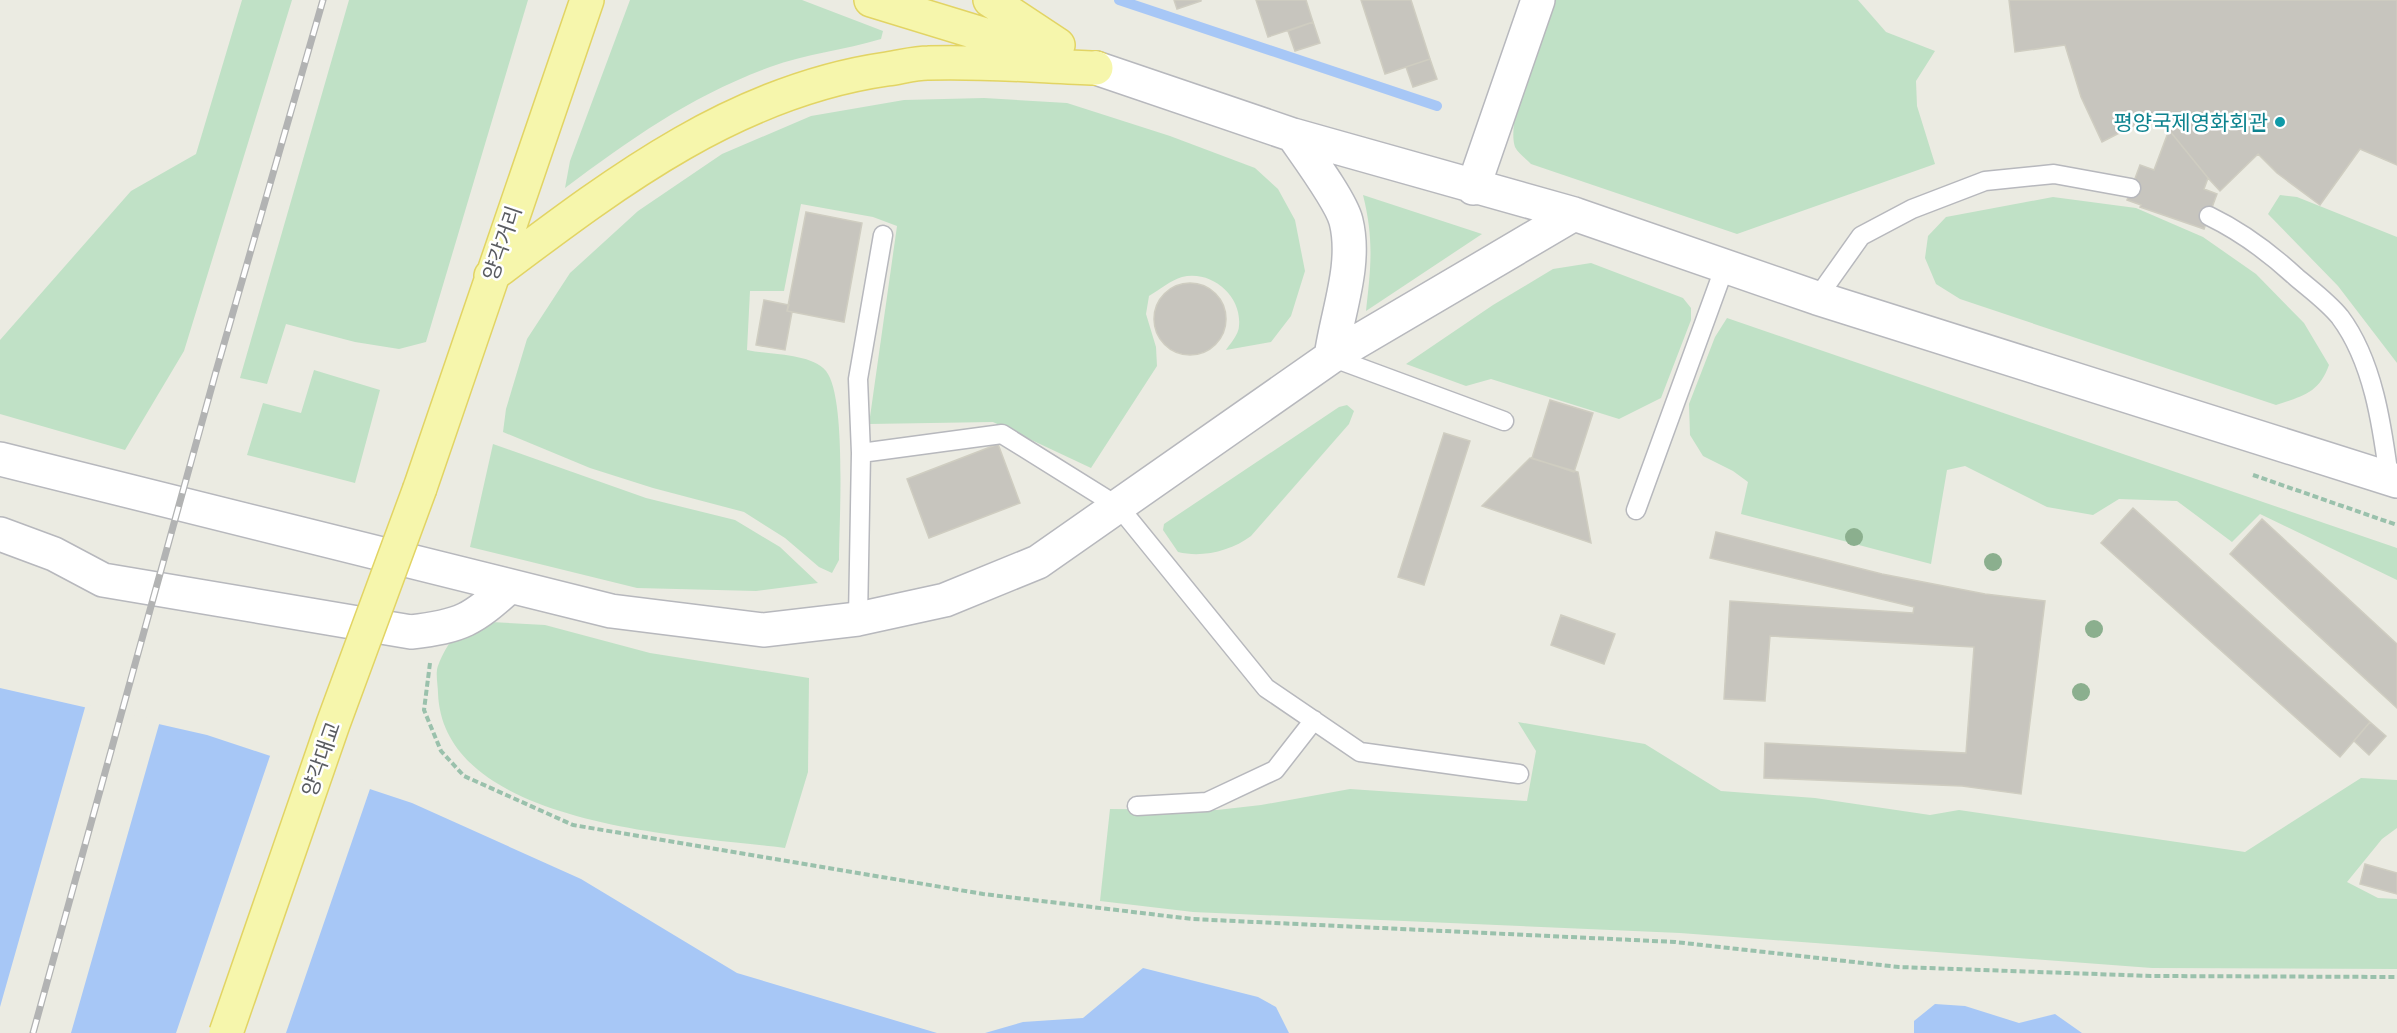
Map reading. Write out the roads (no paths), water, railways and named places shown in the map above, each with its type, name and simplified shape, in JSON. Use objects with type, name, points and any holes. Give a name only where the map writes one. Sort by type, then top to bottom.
[{"type":"main road","name":"양각거리","points":[[420,488],[587,0]]},
{"type":"main road","points":[[871,0],[1096,68]]},
{"type":"main road","points":[[990,0],[1002,10],[1096,68]]},
{"type":"main road","points":[[491,276],[584,207],[709,126],[790,92],[856,73],[927,63],[1096,68]]},
{"type":"main road","name":"양각대교","points":[[226,1033],[333,724],[420,488]]},
{"type":"street","points":[[1473,188],[1538,0]]},
{"type":"street","points":[[1096,68],[1293,135],[1473,188],[1574,214],[1817,298],[2393,480]]},
{"type":"street","points":[[1293,135],[1319,173],[1346,220],[1349,266],[1336,321],[1331,357]]},
{"type":"street","points":[[0,459],[611,611],[763,630],[858,619],[945,600],[1038,562],[1331,357],[1574,214]]},
{"type":"street","points":[[0,534],[54,554],[103,580],[411,632],[446,628],[479,615],[510,586]]},
{"type":"lane","points":[[1817,298],[1861,236],[1912,209],[1985,182],[2054,174],[2131,188]]},
{"type":"lane","points":[[2209,216],[2225,223],[2280,263],[2340,317],[2366,367],[2383,427],[2393,480]]},
{"type":"lane","points":[[858,619],[861,453],[858,379],[883,235]]},
{"type":"lane","points":[[1636,510],[1725,266]]},
{"type":"lane","points":[[1331,357],[1504,421]]},
{"type":"lane","points":[[861,453],[1002,434],[1119,507],[1266,688],[1360,752],[1519,774]]},
{"type":"lane","points":[[1137,806],[1207,802],[1275,770],[1314,720]]},
{"type":"water","points":[[0,688],[207,735],[412,803],[581,879],[737,973],[937,1033],[0,1033]]},
{"type":"water","points":[[1143,968],[1258,997],[1276,1007],[1289,1033],[985,1033],[1023,1022],[1083,1018]]},
{"type":"water","points":[[1935,1004],[1965,1006],[2019,1023],[2055,1014],[2082,1033],[1914,1033],[1914,1021]]},
{"type":"waterway","points":[[1119,0],[1437,106]]},
{"type":"railway","points":[[33,1033],[215,375],[323,0]]},
{"type":"place","name":"평양국제영화회관","points":[[2280,122]]}]
